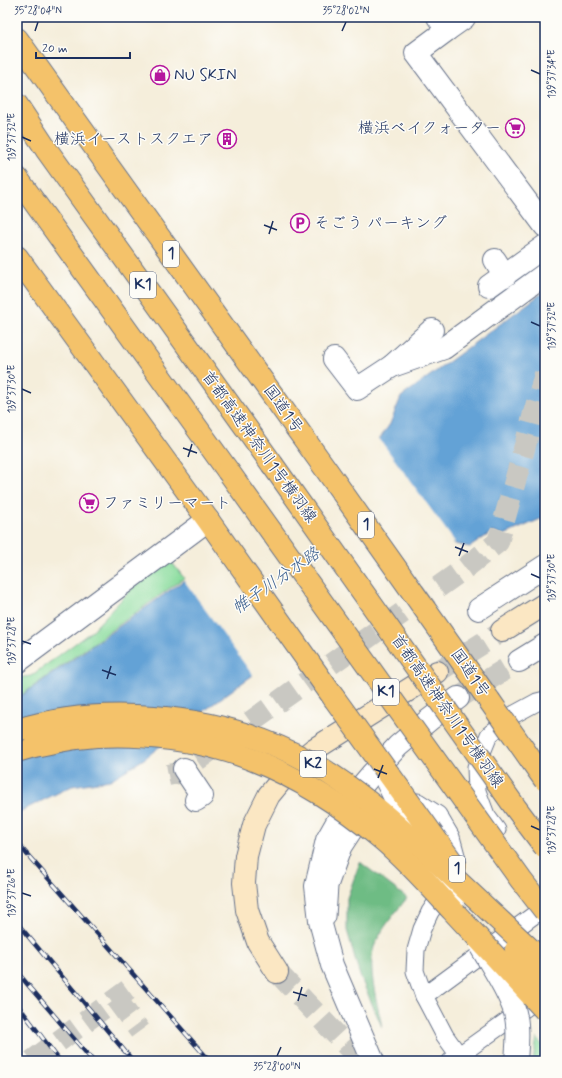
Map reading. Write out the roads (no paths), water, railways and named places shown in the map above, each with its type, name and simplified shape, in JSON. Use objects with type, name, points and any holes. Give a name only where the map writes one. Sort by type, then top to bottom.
[{"type":"highway","name":"国道1号","points":[[17,39],[325,468],[545,780]]},
{"type":"highway","name":"首都高速神奈川1号横羽線","points":[[17,105],[46,149],[515,807],[545,846]]},
{"type":"highway","name":"K1","points":[[17,178],[516,874],[545,911]]},
{"type":"highway","name":"1","points":[[17,257],[208,520],[445,853],[545,987]]},
{"type":"highway","name":"K2","points":[[17,730],[32,725],[78,716],[124,714],[174,718],[224,728],[270,743],[312,764],[356,793],[394,824],[545,963]]},
{"type":"highway","name":"K2","points":[[17,751],[34,746],[77,738],[124,736],[148,737],[172,739],[218,748],[268,766],[315,791],[344,810],[383,840],[422,877],[545,1010]]},
{"type":"street","points":[[450,22],[416,53],[545,226]]},
{"type":"street","points":[[496,274],[545,246]]},
{"type":"street","points":[[392,366],[444,348],[545,274]]},
{"type":"street","points":[[334,359],[356,389],[392,366],[432,330]]},
{"type":"street","points":[[17,662],[208,520]]},
{"type":"street","points":[[479,609],[545,566]]},
{"type":"street","points":[[502,631],[545,604]]},
{"type":"street","points":[[519,661],[545,645]]},
{"type":"street","points":[[277,972],[258,942],[247,910],[244,883],[246,856],[254,825],[269,795],[293,766],[313,750],[437,672]]},
{"type":"street","points":[[373,1061],[332,965],[320,921],[316,886],[327,840],[349,801],[398,746],[458,698]]},
{"type":"street","points":[[372,750],[426,860],[471,929],[506,992],[516,1015],[518,1038],[516,1061]]},
{"type":"street","points":[[179,776],[202,796],[196,800]]},
{"type":"lane","points":[[545,700],[537,702],[513,715],[489,734],[476,767],[477,791],[486,815],[545,894]]},
{"type":"lane","points":[[332,965],[326,922],[328,886],[343,847],[364,815],[390,801],[418,802],[438,815],[451,837],[457,859],[450,883],[430,912],[422,929],[416,950],[415,971],[424,996],[458,1059],[545,994]]},
{"type":"lane","points":[[424,996],[545,907]]},
{"type":"water","name":"帷子川分水路","points":[[545,291],[545,517],[504,535],[492,532],[470,547],[439,541],[217,701],[144,759],[110,780],[72,786],[17,813],[17,699],[376,444],[390,424],[401,397]]},
{"type":"tunnel","points":[[168,775],[179,773],[465,568],[498,542],[545,374]]},
{"type":"tunnel","points":[[437,672],[502,631]]},
{"type":"tunnel","points":[[458,698],[519,661]]},
{"type":"tunnel","points":[[277,972],[361,1061]]},
{"type":"tunnel","points":[[32,1061],[128,990]]},
{"type":"tunnel","points":[[116,999],[140,1031]]},
{"type":"railway","points":[[17,843],[210,1061]]},
{"type":"railway","points":[[17,923],[133,1061]]},
{"type":"railway","points":[[17,972],[93,1061]]},
{"type":"railway","points":[[17,1004],[60,1061]]},
{"type":"place","name":"NU SKIN","points":[[160,75]]},
{"type":"place","name":"横浜ベイクォーター","points":[[515,128]]},
{"type":"place","name":"横浜イーストスクエア","points":[[227,139]]},
{"type":"place","name":"そごう パーキング","points":[[300,223]]},
{"type":"place","name":"ファミリーマート","points":[[89,503]]}]
